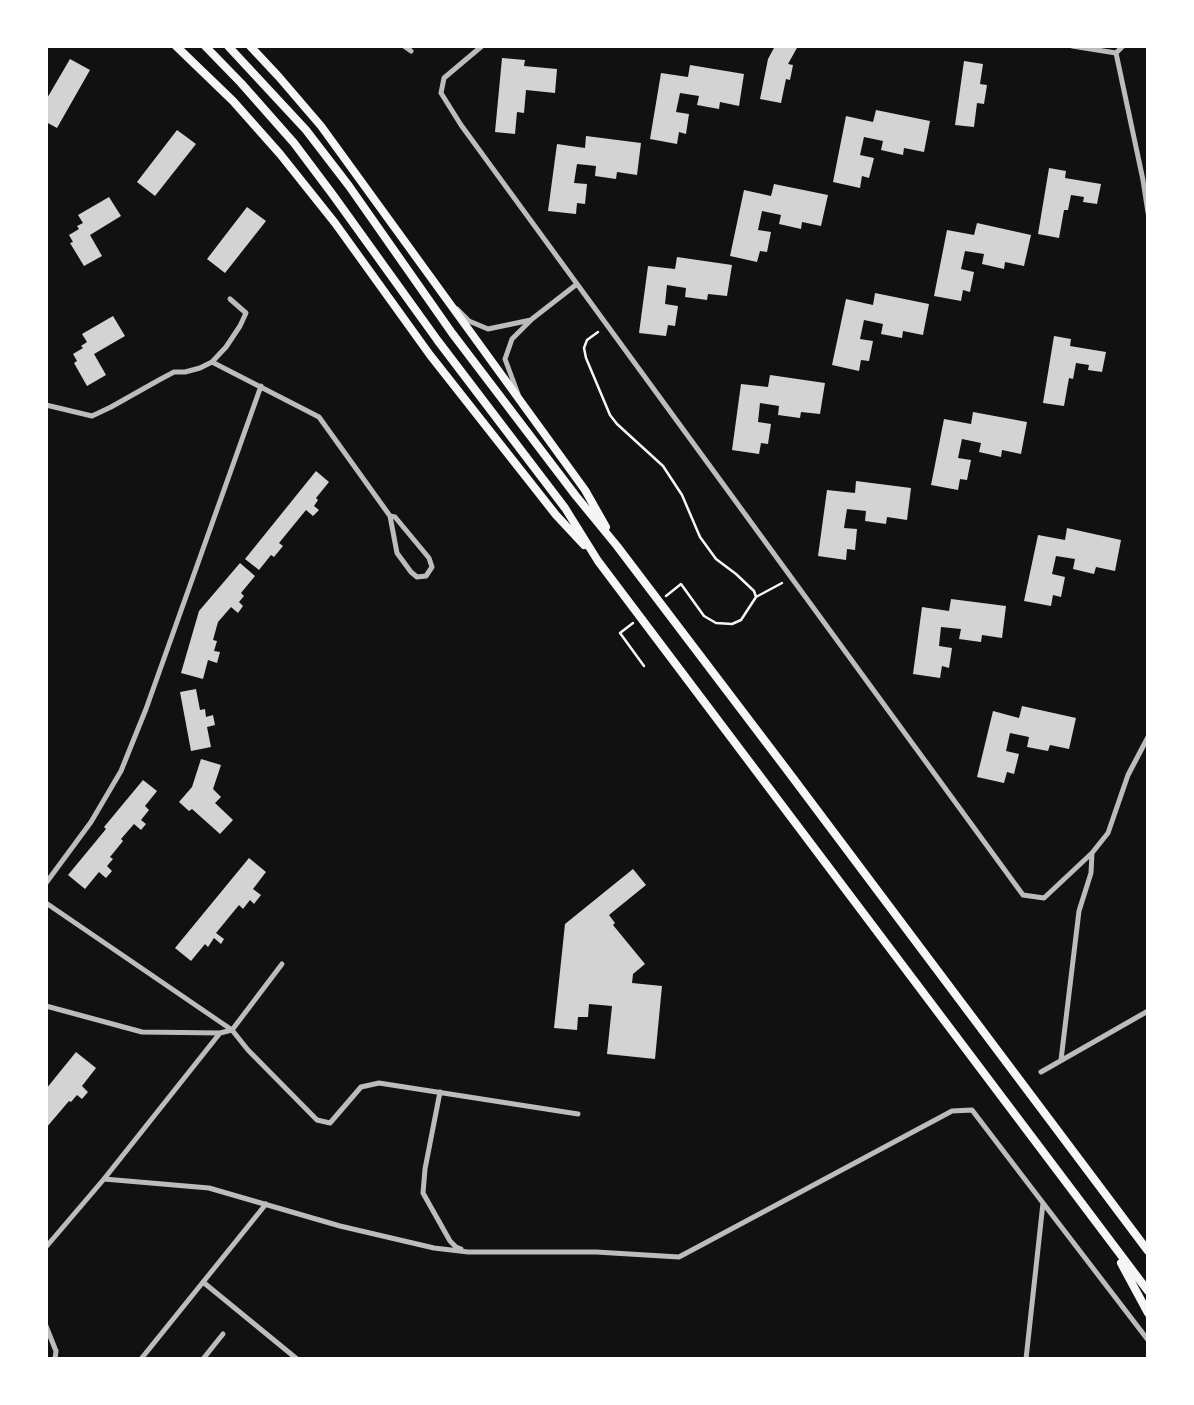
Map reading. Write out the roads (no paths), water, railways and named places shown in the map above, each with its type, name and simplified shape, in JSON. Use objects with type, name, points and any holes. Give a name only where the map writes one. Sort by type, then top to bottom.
[{"type":"main road","points":[[176,46],[233,101],[280,154],[335,223],[430,355],[556,515],[598,561]]},
{"type":"main road","points":[[205,46],[241,83],[294,143],[334,195],[438,341],[564,508],[598,561],[1148,1291]]},
{"type":"main road","points":[[228,46],[306,130],[349,186],[452,333],[576,496],[617,546],[1148,1251]]},
{"type":"main road","points":[[250,46],[280,77],[322,126],[585,490],[617,546]]},
{"type":"main road","points":[[1128,1225],[1148,1244]]},
{"type":"main road","points":[[1110,1241],[1148,1313]]},
{"type":"street","points":[[404,46],[411,51]]},
{"type":"street","points":[[482,46],[444,78],[441,93],[461,125],[1023,895],[1044,898],[1092,853],[1108,833],[1128,775],[1148,737]]},
{"type":"street","points":[[1072,46],[1116,53]]},
{"type":"street","points":[[1116,53],[1123,46]]},
{"type":"street","points":[[1116,53],[1143,180],[1148,213]]},
{"type":"street","points":[[522,404],[505,358],[512,339],[532,320],[577,284]]},
{"type":"street","points":[[442,293],[469,321],[488,329],[532,320]]},
{"type":"street","points":[[46,405],[92,416],[112,407],[174,372],[185,372],[212,362],[226,347],[246,313],[230,299]]},
{"type":"street","points":[[212,362],[320,417],[390,516],[397,553],[417,577],[426,576],[432,567],[429,558],[395,517],[390,516]]},
{"type":"street","points":[[46,883],[91,822],[121,771],[146,709],[261,386]]},
{"type":"street","points":[[1061,1060],[1079,911],[1091,873],[1092,853]]},
{"type":"street","points":[[46,903],[232,1030],[248,1050],[317,1120],[330,1123],[361,1086],[379,1083],[578,1114]]},
{"type":"street","points":[[46,1006],[142,1032],[220,1033],[232,1030],[282,964]]},
{"type":"street","points":[[1041,1072],[1148,1012]]},
{"type":"street","points":[[46,1247],[104,1179],[220,1033]]},
{"type":"street","points":[[440,1092],[425,1169],[423,1193],[450,1241],[456,1248],[468,1252]]},
{"type":"street","points":[[104,1179],[209,1188],[375,1235],[434,1248],[468,1252],[596,1252],[679,1257],[952,1111],[972,1110],[1148,1340]]},
{"type":"street","points":[[1026,1359],[1043,1203]]},
{"type":"street","points":[[141,1359],[266,1204]]},
{"type":"street","points":[[203,1282],[297,1359]]},
{"type":"street","points":[[46,1326],[56,1351],[55,1359]]},
{"type":"street","points":[[203,1359],[223,1334]]}]
